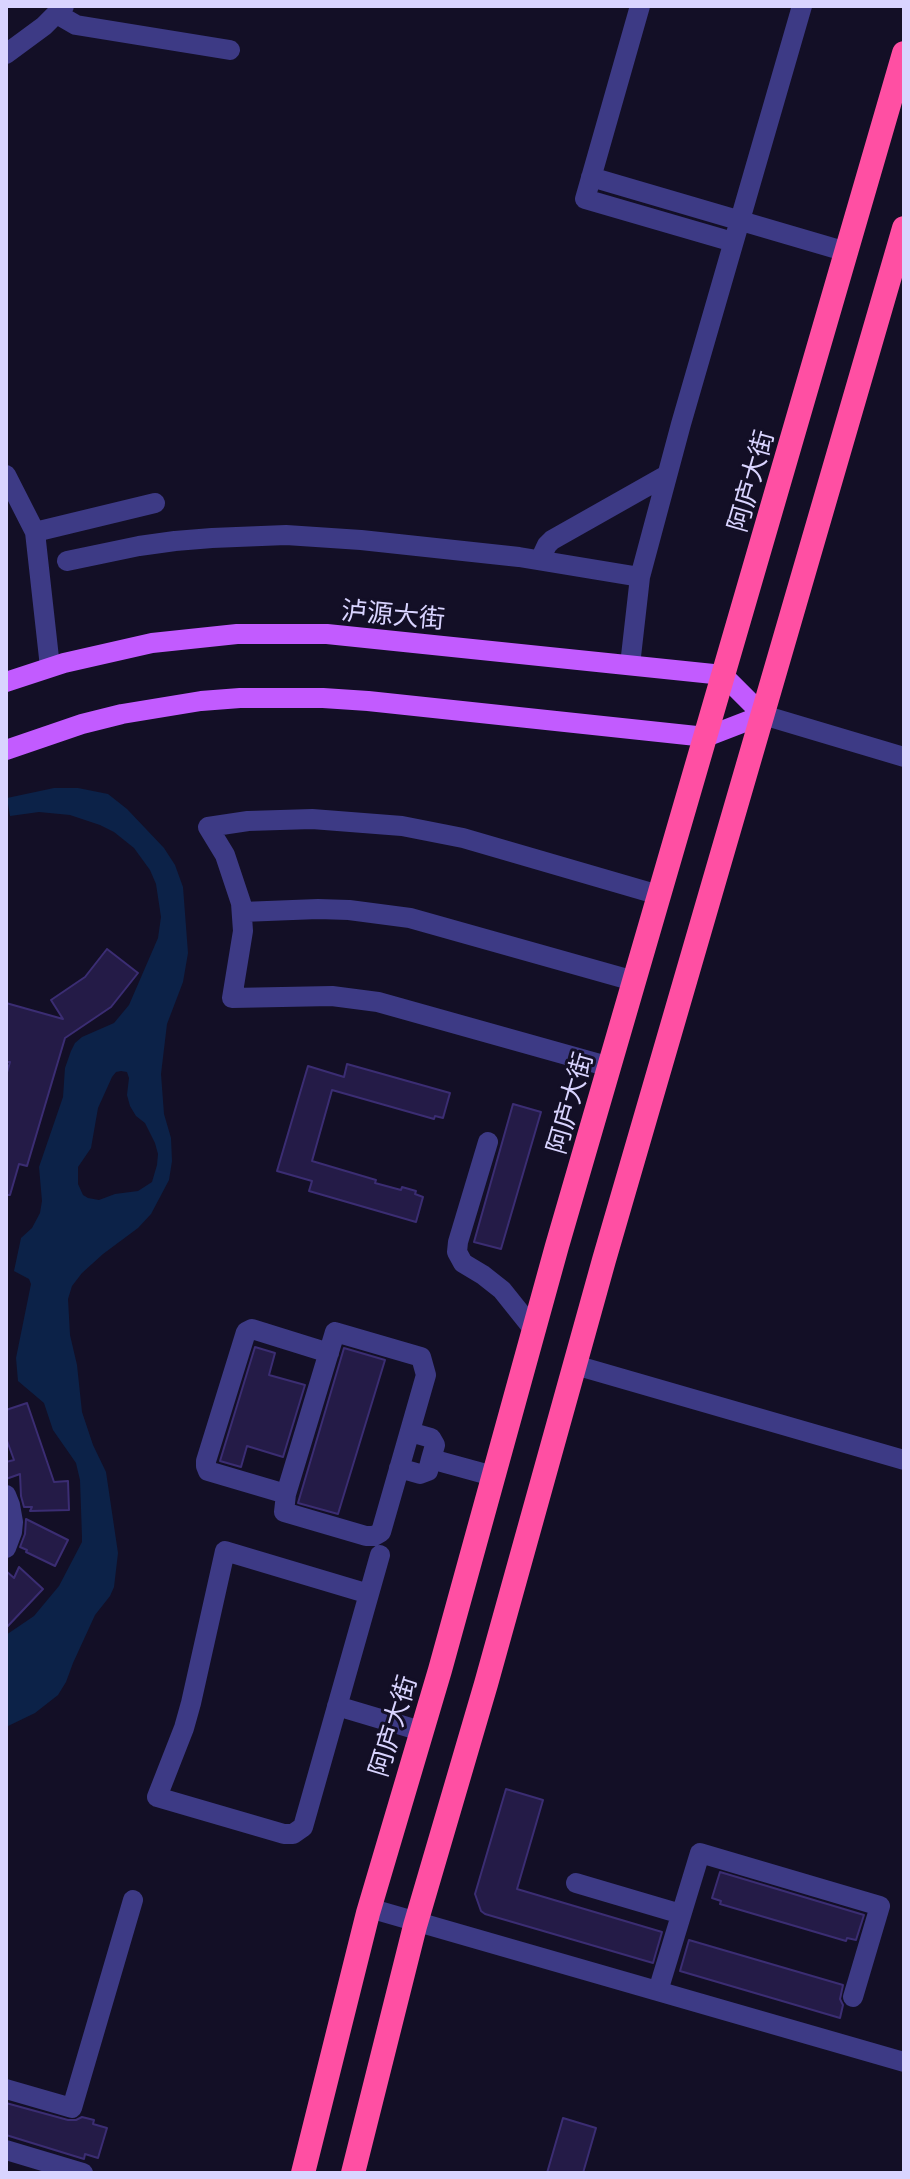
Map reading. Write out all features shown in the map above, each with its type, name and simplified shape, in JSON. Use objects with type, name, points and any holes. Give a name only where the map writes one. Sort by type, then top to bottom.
[{"type":"highway","name":"阿庐大街","points":[[303,2173],[369,1908],[904,53]]},
{"type":"highway","points":[[353,2173],[416,1922],[904,228]]},
{"type":"main road","name":"泸源大街","points":[[6,682],[50,667],[152,643],[223,635],[279,633],[374,638],[723,675]]},
{"type":"main road","points":[[6,750],[68,728],[122,714],[201,701],[253,697],[368,701],[706,737],[763,715],[723,675]]},
{"type":"street","points":[[640,6],[585,199],[733,242]]},
{"type":"street","points":[[630,665],[640,577],[802,6]]},
{"type":"street","points":[[6,54],[61,10],[76,25],[230,50]]},
{"type":"street","points":[[591,177],[847,252]]},
{"type":"street","points":[[6,475],[35,532],[50,667]]},
{"type":"street","points":[[540,560],[552,540],[667,475]]},
{"type":"street","points":[[35,532],[155,503]]},
{"type":"street","points":[[67,561],[175,541],[286,535],[424,546],[540,560],[640,577]]},
{"type":"street","points":[[763,715],[904,757]]},
{"type":"street","points":[[610,1067],[378,1002],[332,996],[232,998],[241,945],[242,912],[231,870],[208,827],[248,821],[312,819],[402,826],[463,838],[659,895]]},
{"type":"street","points":[[242,912],[349,910],[410,918],[634,981]]},
{"type":"street","points":[[488,1142],[457,1252],[463,1263],[502,1290],[534,1330]]},
{"type":"street","points":[[286,1494],[208,1471],[206,1461],[246,1332],[252,1329],[329,1353]]},
{"type":"street","points":[[335,1332],[421,1357],[426,1375],[381,1532],[374,1536],[284,1512],[286,1494],[329,1353],[335,1332]]},
{"type":"street","points":[[575,1365],[904,1460]]},
{"type":"street","points":[[399,1468],[420,1474],[428,1471],[435,1445],[431,1438],[410,1432]]},
{"type":"street","points":[[431,1459],[493,1476]]},
{"type":"street","points":[[6,1495],[13,1522],[6,1548]]},
{"type":"street","points":[[369,1594],[225,1551],[191,1703],[157,1797],[284,1834],[303,1827],[337,1706],[369,1594],[380,1555]]},
{"type":"street","points":[[337,1706],[421,1731]]},
{"type":"street","points":[[658,1991],[700,1853],[880,1906],[853,1997]]},
{"type":"street","points":[[576,1883],[681,1914]]},
{"type":"street","points":[[6,2089],[72,2108],[133,1900]]},
{"type":"street","points":[[369,1908],[904,2062]]},
{"type":"street","points":[[6,2150],[83,2173]]},
{"type":"water","points":[[54,788],[78,788],[108,794],[127,809],[164,848],[175,865],[183,887],[188,953],[183,982],[167,1024],[161,1074],[164,1114],[171,1138],[169,1180],[151,1214],[82,1273],[72,1286],[68,1299],[70,1335],[82,1412],[106,1472],[118,1553],[114,1587],[95,1615],[58,1695],[35,1713],[6,1727],[6,1635],[34,1616],[59,1586],[82,1542],[80,1480],[76,1463],[53,1430],[44,1403],[18,1381],[16,1358],[31,1284],[29,1279],[14,1271],[21,1238],[32,1228],[40,1213],[39,1167],[63,1097],[65,1068],[71,1051],[82,1037],[114,1023],[129,1005],[158,938],[161,917],[156,884],[150,870],[134,848],[114,832],[70,815],[39,812],[10,816],[7,798]],"holes":[[[116,1072],[127,1072],[130,1106],[145,1123],[158,1154],[152,1182],[138,1191],[99,1200],[88,1198],[78,1184],[78,1167],[91,1148],[98,1108],[112,1077]]]},
{"type":"building","points":[[107,949],[138,973],[111,1007],[65,1038],[27,1166],[19,1164],[10,1195],[6,1195],[6,1076],[10,1062],[6,1062],[6,1003],[63,1019],[51,1000],[85,977]]},
{"type":"building","points":[[347,1064],[450,1093],[443,1118],[435,1116],[434,1119],[332,1090],[312,1161],[376,1180],[375,1183],[416,1191],[415,1194],[423,1197],[416,1222],[309,1191],[312,1181],[277,1171],[308,1066],[344,1077]]},
{"type":"building","points":[[513,1104],[541,1112],[501,1249],[474,1242]]},
{"type":"building","points":[[255,1347],[275,1353],[269,1375],[305,1385],[283,1457],[247,1446],[241,1467],[220,1461]]},
{"type":"building","points":[[344,1348],[385,1360],[338,1514],[298,1503]]},
{"type":"building","points":[[27,1403],[54,1482],[68,1481],[69,1510],[30,1511],[32,1507],[24,1507],[21,1496],[20,1474],[6,1479],[6,1462],[14,1460],[6,1438],[6,1410]]},
{"type":"building","points":[[26,1519],[68,1540],[55,1566],[20,1547]]},
{"type":"building","points":[[19,1567],[43,1589],[6,1628],[6,1571],[14,1578]]},
{"type":"building","points":[[506,1789],[543,1800],[517,1889],[662,1932],[653,1963],[481,1911],[475,1894]]},
{"type":"building","points":[[720,1872],[864,1915],[856,1940],[847,1938],[846,1941],[720,1904],[721,1901],[712,1898]]},
{"type":"building","points":[[689,1940],[843,1985],[840,2018],[680,1971]]},
{"type":"building","points":[[6,2103],[68,2120],[82,2117],[94,2120],[93,2124],[107,2128],[98,2158],[85,2154],[84,2159],[6,2135]]},
{"type":"building","points":[[563,2118],[596,2128],[583,2173],[547,2173]]}]
